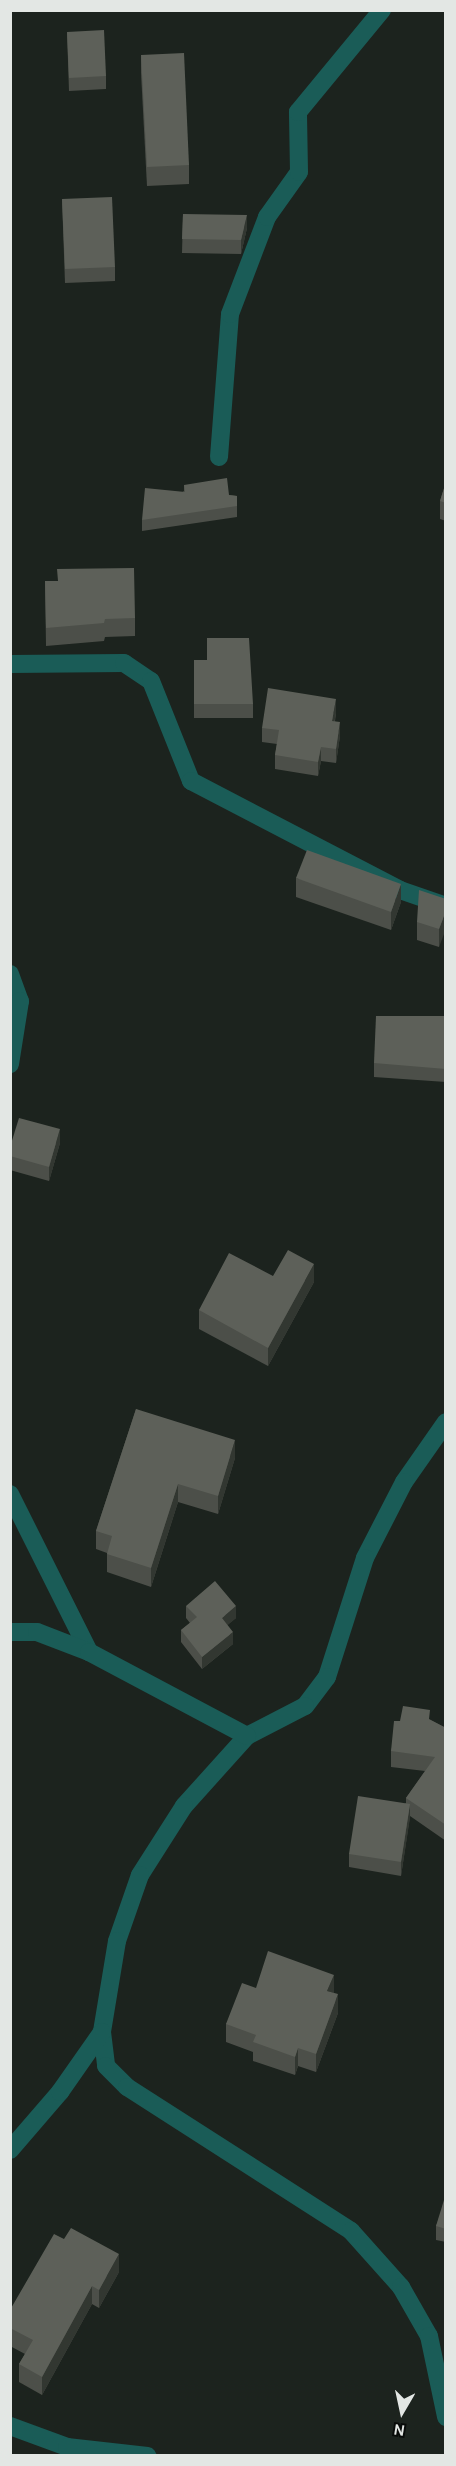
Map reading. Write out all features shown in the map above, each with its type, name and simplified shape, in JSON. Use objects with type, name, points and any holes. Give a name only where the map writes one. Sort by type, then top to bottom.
[{"type":"street","points":[[219,457],[230,314],[267,216],[299,172],[298,112],[382,10]]},
{"type":"street","points":[[10,663],[124,663],[151,681],[191,781],[400,890],[446,906]]},
{"type":"street","points":[[10,974],[20,1001],[10,1064]]},
{"type":"street","points":[[446,1422],[404,1482],[365,1558],[327,1677],[305,1706],[247,1736],[184,1806],[140,1875],[117,1941],[102,2032],[106,2066],[127,2086],[351,2231],[400,2287],[429,2337],[446,2417]]},
{"type":"street","points":[[10,1494],[89,1653]]},
{"type":"street","points":[[10,1632],[37,1632],[89,1653],[247,1736]]},
{"type":"street","points":[[10,2150],[60,2092],[102,2032]]},
{"type":"street","points":[[10,2426],[67,2447],[147,2456]]},
{"type":"building","points":[[104,30],[106,76],[69,78],[67,32]]},
{"type":"building","points":[[184,53],[189,165],[147,167],[141,55]]},
{"type":"building","points":[[112,197],[115,267],[65,269],[62,199]]},
{"type":"building","points":[[183,214],[247,215],[241,240],[182,239]]},
{"type":"building","points":[[227,478],[229,495],[237,496],[237,506],[142,520],[145,488],[185,492],[184,485]]},
{"type":"building","points":[[446,482],[446,503],[440,501]]},
{"type":"building","points":[[134,568],[135,618],[105,619],[104,623],[46,628],[45,581],[58,581],[57,569]]},
{"type":"building","points":[[207,638],[249,638],[253,704],[194,704],[194,660],[207,660]]},
{"type":"building","points":[[268,688],[336,699],[332,721],[340,722],[336,749],[321,747],[318,762],[275,755],[279,730],[262,728]]},
{"type":"building","points":[[307,850],[401,884],[391,912],[296,878]]},
{"type":"building","points":[[419,890],[446,899],[446,911],[439,929],[417,922]]},
{"type":"building","points":[[376,1016],[446,1016],[446,1069],[374,1063]]},
{"type":"building","points":[[19,1118],[60,1129],[49,1167],[10,1156],[10,1147]]},
{"type":"building","points":[[288,1250],[314,1264],[268,1348],[199,1310],[229,1253],[273,1276]]},
{"type":"building","points":[[136,1409],[235,1440],[218,1496],[178,1484],[151,1568],[107,1554],[112,1536],[96,1531]]},
{"type":"building","points":[[215,1581],[236,1606],[222,1618],[233,1632],[202,1657],[181,1630],[197,1617],[186,1606]]},
{"type":"building","points":[[403,1706],[430,1710],[429,1719],[446,1728],[446,1825],[406,1798],[435,1757],[391,1751],[394,1721],[400,1721]]},
{"type":"building","points":[[358,1796],[410,1804],[401,1862],[349,1854]]},
{"type":"building","points":[[268,1951],[334,1975],[327,1991],[338,1994],[316,2054],[298,2048],[295,2057],[253,2042],[256,2035],[226,2024],[242,1983],[256,1988]]},
{"type":"building","points":[[444,2200],[446,2201],[446,2229],[436,2226]]},
{"type":"building","points":[[71,2228],[119,2254],[99,2290],[92,2286],[42,2377],[19,2364],[33,2340],[10,2328],[10,2310],[54,2234],[64,2239]]}]
